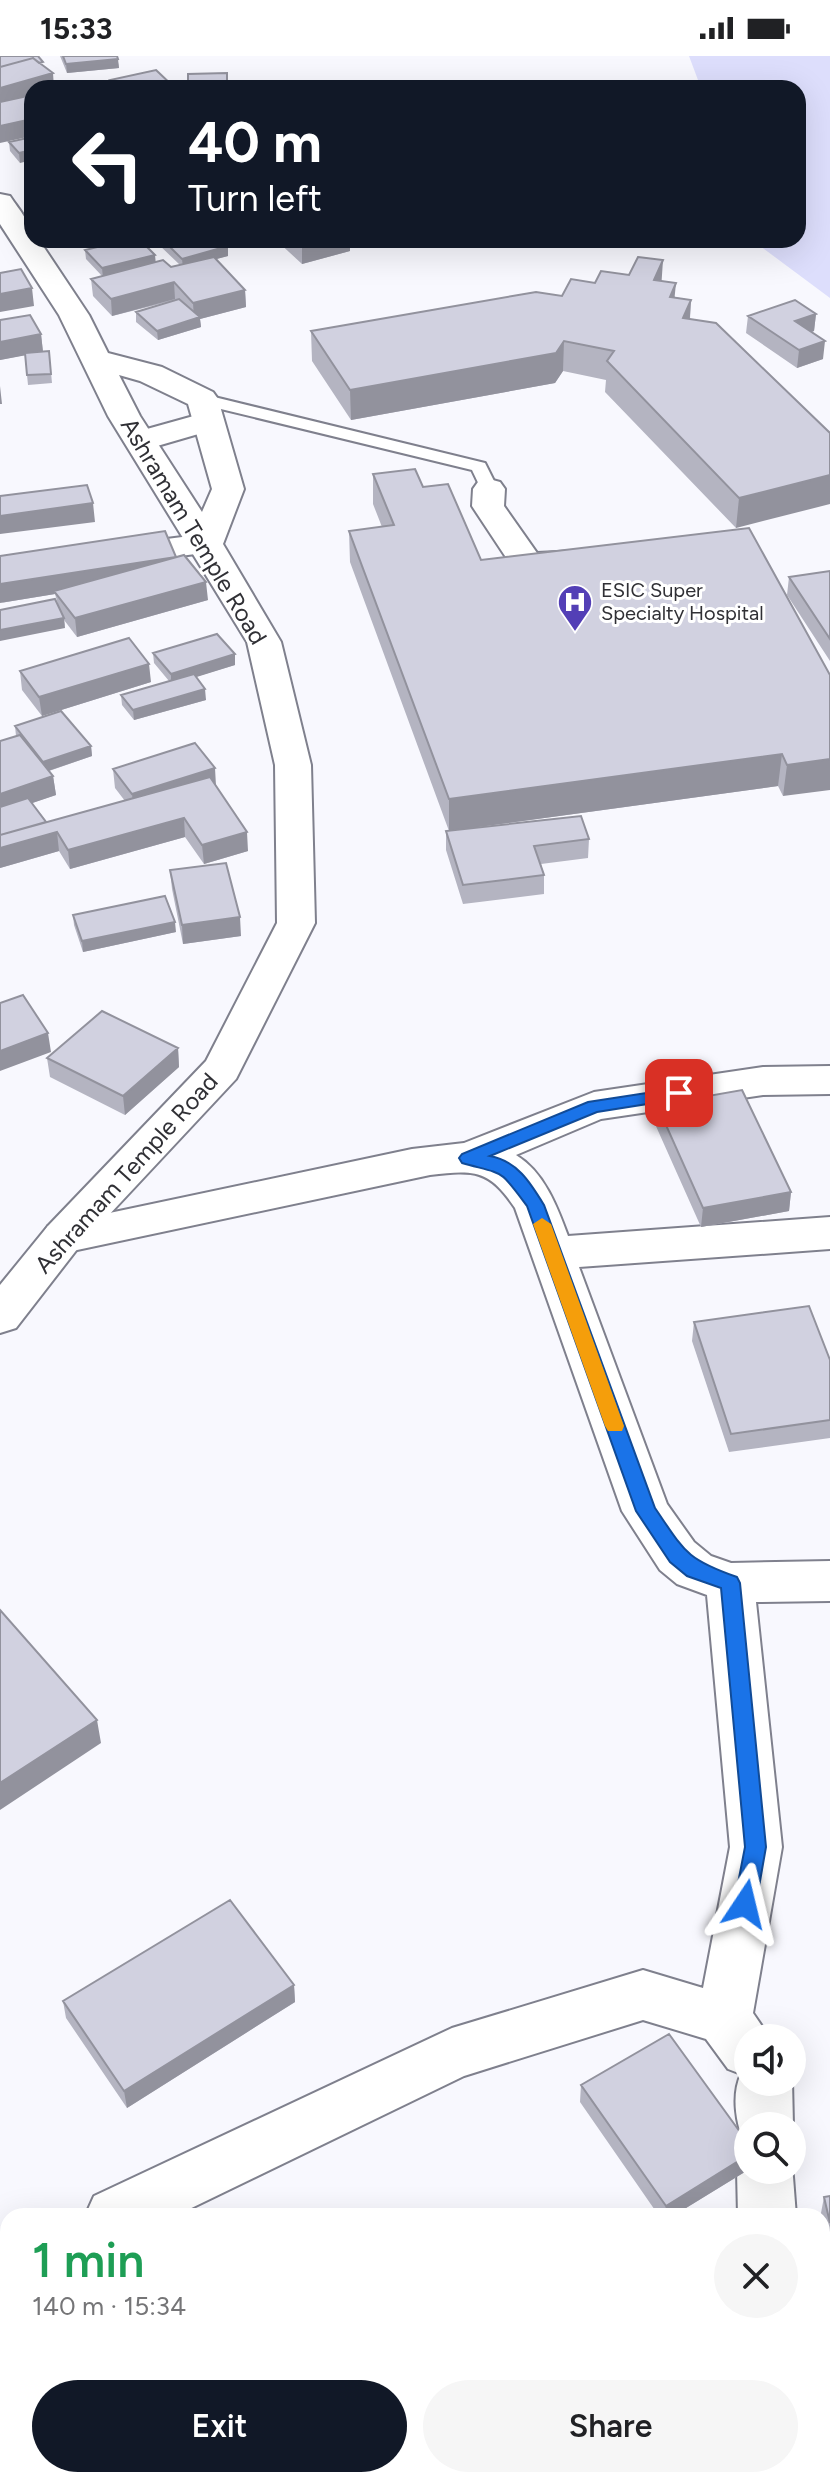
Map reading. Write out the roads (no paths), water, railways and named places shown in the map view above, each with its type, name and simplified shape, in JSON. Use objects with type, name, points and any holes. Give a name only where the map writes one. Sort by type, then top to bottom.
[{"type":"street","name":"Ashramam Temple Road","points":[[0,202],[24,239]]},
{"type":"street","name":"Ashramam Temple Road","points":[[0,1316],[63,1237],[222,1069],[296,923],[293,765],[264,642],[140,441],[74,315],[30,248]]},
{"type":"street","points":[[0,570],[206,544],[228,489],[205,410],[151,374],[96,359]]},
{"type":"street","points":[[140,441],[205,410]]},
{"type":"street","points":[[489,489],[488,506],[527,564],[614,560]]},
{"type":"street","points":[[63,1237],[277,1190],[468,1158],[594,1106],[763,1081],[830,1080]]},
{"type":"street","points":[[468,1158],[499,1164],[512,1172],[535,1205],[646,1511],[677,1556],[694,1570],[730,1583],[830,1581]]},
{"type":"street","points":[[551,1253],[830,1233]]},
{"type":"street","points":[[730,1583],[756,1847],[737,2024]]},
{"type":"street","points":[[131,2208],[452,2054],[643,1995],[734,2034]]},
{"type":"street","points":[[766,2184],[767,2208]]},
{"type":"lane","points":[[205,410],[479,467],[489,489]]},
{"type":"water","points":[[689,56],[830,56],[830,298],[763,248],[806,248],[806,80],[698,80]]},
{"type":"place","name":"ESIC Super Specialty Hospital","points":[[575,633]]}]
